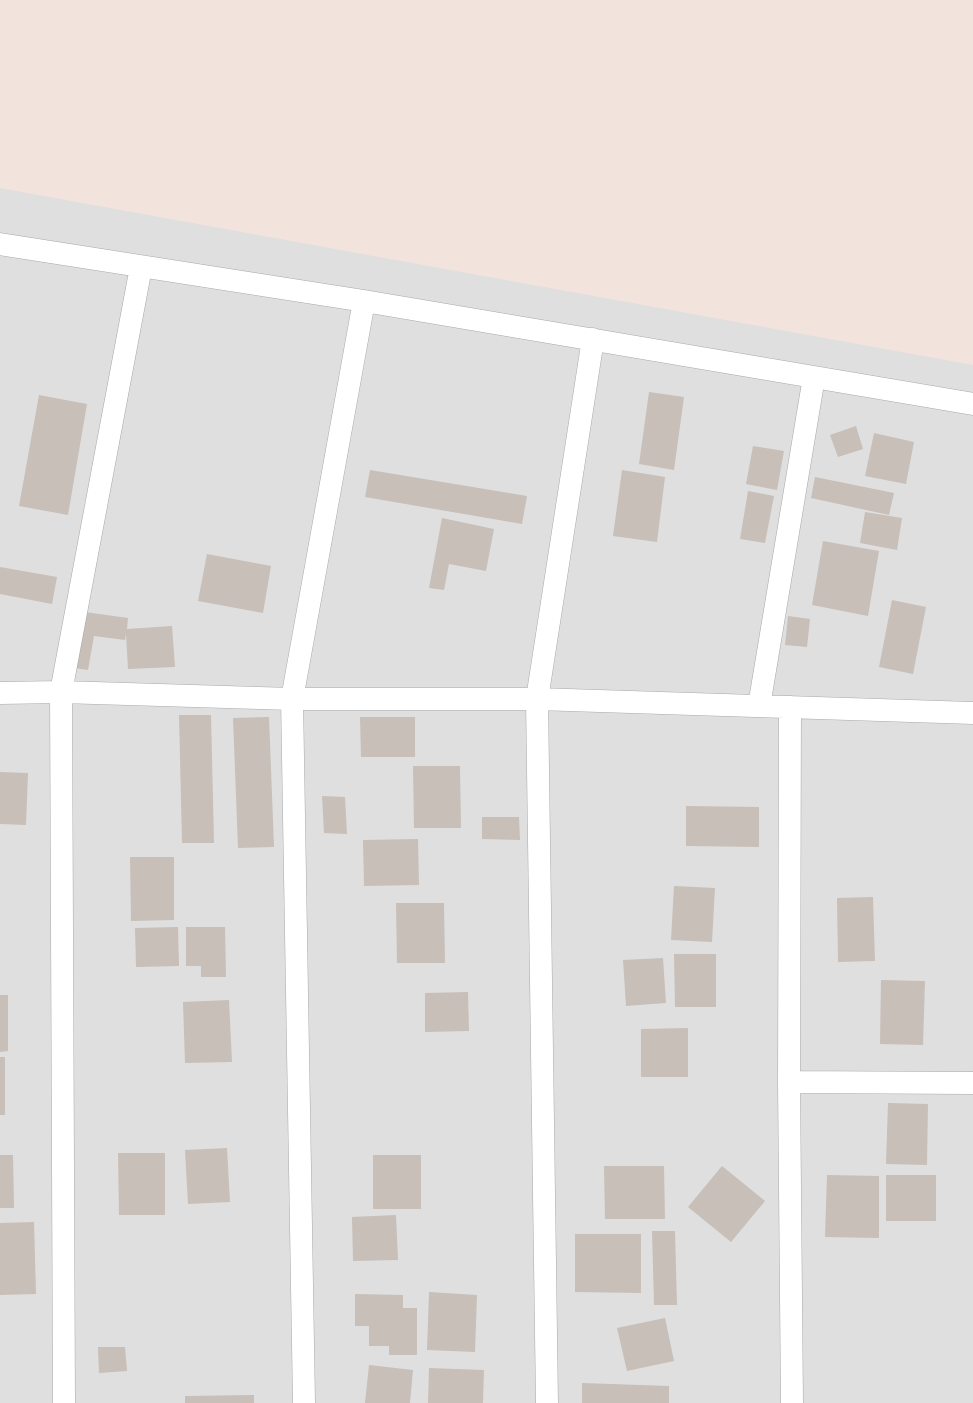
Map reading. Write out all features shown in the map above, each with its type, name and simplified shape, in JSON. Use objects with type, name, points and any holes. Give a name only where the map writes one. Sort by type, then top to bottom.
[{"type":"street","points":[[0,244],[364,301],[973,404]]},
{"type":"street","points":[[64,1403],[61,692],[141,267]]},
{"type":"street","points":[[304,1403],[292,699],[364,301]]},
{"type":"street","points":[[546,1403],[536,699],[593,339]]},
{"type":"street","points":[[759,706],[814,377]]},
{"type":"street","points":[[0,693],[61,692],[292,699],[536,699],[973,713]]},
{"type":"street","points":[[790,707],[789,1082],[792,1403]]},
{"type":"street","points":[[789,1082],[973,1083]]},
{"type":"shaded area","points":[[0,0],[973,0],[973,1403],[0,1403]]},
{"type":"shaded area","points":[[0,0],[973,0],[973,365],[0,188]]},
{"type":"building","points":[[649,392],[684,397],[674,470],[639,464]]},
{"type":"building","points":[[39,395],[87,404],[68,515],[19,506]]},
{"type":"building","points":[[856,426],[863,449],[838,457],[830,435]]},
{"type":"building","points":[[874,433],[914,442],[906,484],[865,476]]},
{"type":"building","points":[[753,446],[784,451],[777,490],[746,484]]},
{"type":"building","points":[[370,470],[527,496],[522,524],[365,497]]},
{"type":"building","points":[[622,470],[665,477],[657,542],[613,536]]},
{"type":"building","points":[[815,477],[894,493],[889,515],[811,498]]},
{"type":"building","points":[[748,491],[774,496],[765,543],[740,539]]},
{"type":"building","points":[[865,512],[902,518],[897,550],[860,543]]},
{"type":"building","points":[[442,518],[494,529],[486,571],[449,564],[444,590],[429,588]]},
{"type":"building","points":[[823,541],[879,551],[868,616],[812,605]]},
{"type":"building","points":[[207,554],[271,566],[263,613],[198,601]]},
{"type":"building","points":[[0,567],[57,577],[52,604],[0,594]]},
{"type":"building","points":[[892,600],[926,607],[913,674],[879,667]]},
{"type":"building","points":[[85,612],[128,618],[127,629],[172,626],[175,667],[128,669],[126,634],[125,640],[94,636],[88,670],[74,668]]},
{"type":"building","points":[[788,616],[810,619],[807,647],[785,645]]},
{"type":"building","points":[[179,715],[211,715],[214,843],[182,843]]},
{"type":"building","points":[[269,717],[274,847],[238,848],[233,718]]},
{"type":"building","points":[[360,717],[415,717],[415,757],[361,757]]},
{"type":"building","points":[[413,766],[460,766],[461,828],[414,828]]},
{"type":"building","points":[[0,772],[28,773],[26,825],[0,824]]},
{"type":"building","points":[[322,796],[345,797],[347,834],[324,833]]},
{"type":"building","points":[[686,806],[759,807],[759,847],[686,846]]},
{"type":"building","points":[[482,817],[519,817],[520,840],[482,839]]},
{"type":"building","points":[[418,839],[419,885],[364,886],[363,840]]},
{"type":"building","points":[[130,857],[174,857],[174,920],[131,921]]},
{"type":"building","points":[[674,886],[715,888],[712,942],[671,940]]},
{"type":"building","points":[[873,897],[875,961],[838,962],[837,898]]},
{"type":"building","points":[[396,903],[444,903],[445,963],[397,963]]},
{"type":"building","points":[[178,927],[179,966],[136,967],[135,928]]},
{"type":"building","points":[[186,927],[225,927],[226,977],[201,977],[201,966],[186,966]]},
{"type":"building","points":[[674,954],[716,954],[716,1007],[675,1007]]},
{"type":"building","points":[[663,958],[666,1003],[626,1006],[623,960]]},
{"type":"building","points":[[881,980],[925,981],[923,1045],[880,1044]]},
{"type":"building","points":[[468,992],[469,1031],[425,1032],[425,993]]},
{"type":"building","points":[[0,995],[8,995],[8,1051],[0,1052]]},
{"type":"building","points":[[229,1000],[232,1062],[185,1063],[183,1002]]},
{"type":"building","points":[[688,1028],[688,1077],[641,1077],[641,1029]]},
{"type":"building","points":[[0,1057],[5,1057],[5,1115],[0,1115]]},
{"type":"building","points":[[888,1103],[928,1104],[927,1165],[886,1164]]},
{"type":"building","points":[[227,1148],[230,1202],[188,1204],[185,1150]]},
{"type":"building","points":[[118,1153],[165,1153],[165,1215],[119,1215]]},
{"type":"building","points":[[0,1155],[13,1155],[14,1208],[0,1208]]},
{"type":"building","points":[[373,1155],[421,1155],[421,1209],[373,1209]]},
{"type":"building","points":[[604,1166],[664,1166],[665,1219],[605,1219]]},
{"type":"building","points":[[722,1166],[765,1201],[731,1242],[688,1207]]},
{"type":"building","points":[[827,1175],[879,1176],[879,1238],[825,1237]]},
{"type":"building","points":[[886,1175],[936,1175],[936,1221],[886,1221]]},
{"type":"building","points":[[396,1215],[398,1260],[353,1261],[352,1217]]},
{"type":"building","points":[[34,1222],[36,1294],[0,1295],[0,1223]]},
{"type":"building","points":[[652,1231],[675,1231],[677,1305],[654,1305]]},
{"type":"building","points":[[575,1234],[641,1234],[641,1293],[575,1292]]},
{"type":"building","points":[[429,1292],[477,1295],[475,1352],[427,1350]]},
{"type":"building","points":[[355,1294],[403,1295],[403,1308],[417,1308],[417,1355],[389,1355],[389,1346],[369,1346],[369,1326],[355,1326]]},
{"type":"building","points":[[665,1318],[674,1361],[627,1371],[617,1328]]},
{"type":"building","points":[[98,1347],[125,1347],[127,1371],[99,1373]]},
{"type":"building","points":[[369,1365],[413,1370],[410,1403],[365,1403]]},
{"type":"building","points":[[429,1368],[484,1370],[483,1403],[428,1403]]},
{"type":"building","points":[[582,1383],[669,1386],[669,1403],[582,1403]]},
{"type":"building","points":[[254,1395],[254,1403],[185,1403],[185,1396]]}]
